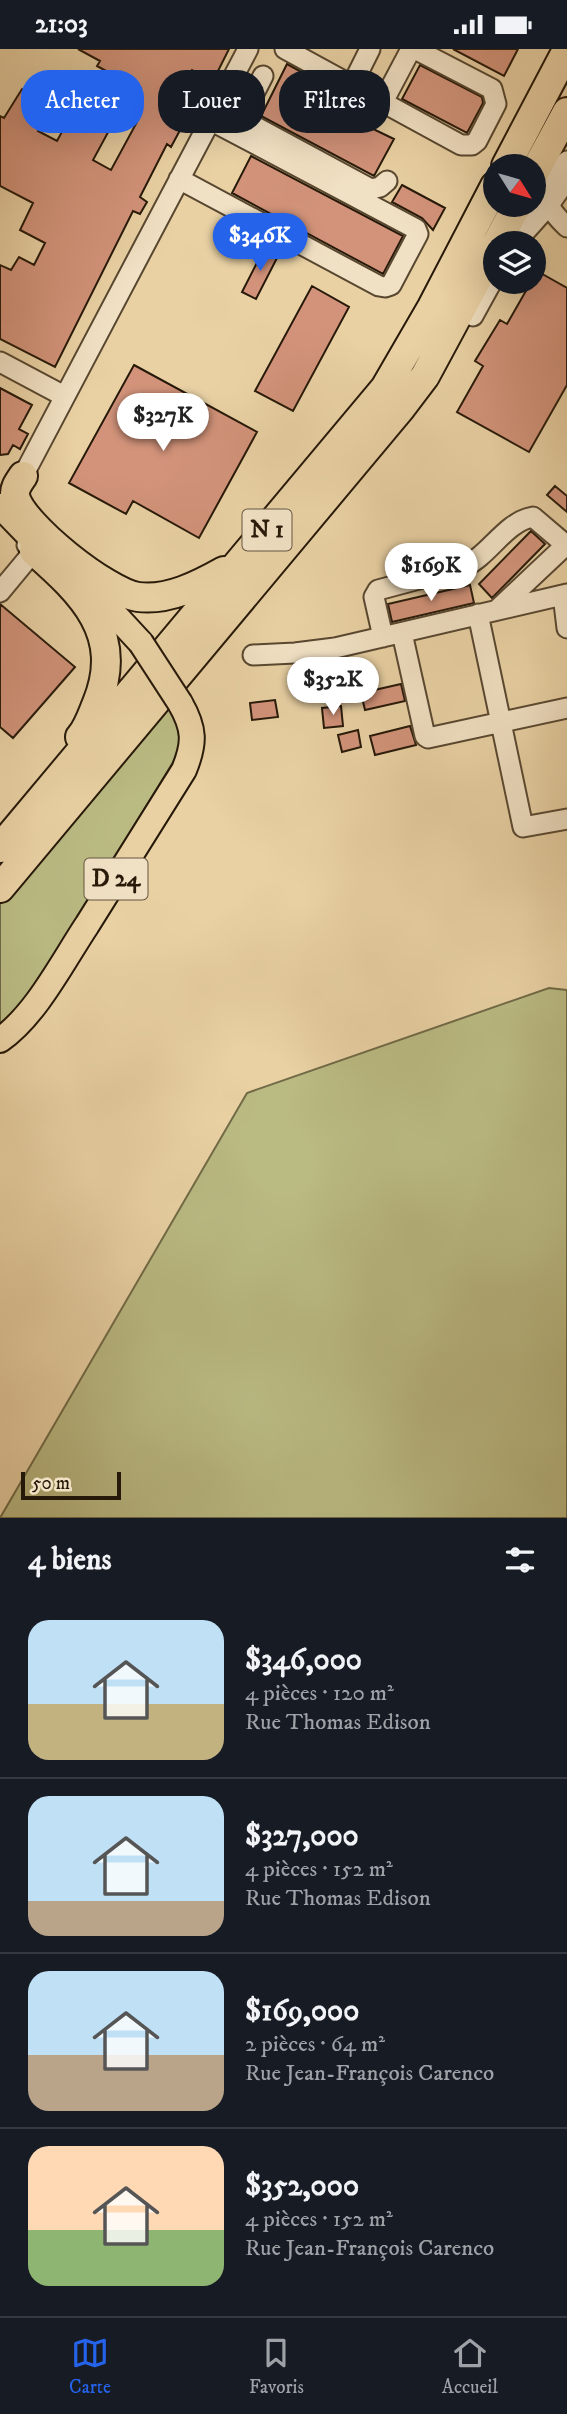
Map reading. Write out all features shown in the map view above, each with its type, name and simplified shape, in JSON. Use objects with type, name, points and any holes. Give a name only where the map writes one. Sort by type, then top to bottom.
[{"type":"highway","points":[[512,154],[567,50]]},
{"type":"highway","points":[[544,154],[567,112]]},
{"type":"highway","name":"N 1","points":[[0,848],[385,388],[432,307],[483,209]]},
{"type":"highway","name":"N 1","points":[[0,888],[323,504],[425,376],[483,269]]},
{"type":"highway","points":[[23,476],[16,488],[21,507],[46,535],[82,568],[117,591],[137,597],[180,592],[197,587],[239,563]]},
{"type":"highway","points":[[0,840],[20,810],[85,731],[101,694],[106,667],[104,637],[97,620],[81,597],[34,551]]},
{"type":"main road","name":"D 24","points":[[0,506],[141,643],[180,703],[193,739],[192,750],[184,770],[62,964],[24,1016],[0,1040]]},
{"type":"street","points":[[237,70],[248,49]]},
{"type":"street","points":[[285,49],[324,70]]},
{"type":"street","points":[[360,70],[370,49]]},
{"type":"street","points":[[390,90],[413,49],[492,89],[496,104],[477,141],[472,145],[461,145],[390,106]]},
{"type":"street","points":[[265,132],[371,189],[380,187],[387,181]]},
{"type":"street","points":[[23,476],[203,133]]},
{"type":"street","points":[[179,179],[379,286],[391,285],[418,234],[415,229],[249,133]]},
{"type":"street","points":[[567,161],[553,173],[545,194],[549,205],[567,227]]},
{"type":"street","points":[[526,231],[567,179]]},
{"type":"street","points":[[323,504],[400,428],[431,388],[485,294]]},
{"type":"street","points":[[0,362],[64,396]]},
{"type":"street","points":[[499,608],[567,545],[533,517],[521,519],[476,561],[464,567],[378,590],[374,597],[392,635],[425,736],[428,739],[567,708]]},
{"type":"street","points":[[0,520],[34,551],[0,592]]},
{"type":"street","points":[[253,655],[335,649],[565,594],[567,628]]},
{"type":"street","points":[[478,614],[523,827],[567,819]]},
{"type":"green space","points":[[167,699],[178,725],[178,754],[19,1010],[0,1025],[0,900]]},
{"type":"green space","points":[[549,988],[567,990],[567,1518],[0,1518],[247,1093]]},
{"type":"building","points":[[78,49],[229,49],[218,70],[158,70],[158,133],[178,133],[171,147],[167,144],[140,197],[147,202],[140,214],[133,211],[55,367],[0,339],[0,265],[11,270],[19,257],[34,265],[45,243],[20,230],[33,203],[0,186],[0,116],[4,118],[21,91],[21,133],[42,133],[57,141],[61,133],[108,133],[93,160],[111,170],[131,133],[144,133],[144,70],[104,70],[97,66],[100,61]]},
{"type":"building","points":[[453,49],[518,49],[504,76]]},
{"type":"building","points":[[287,64],[298,70],[284,70]]},
{"type":"building","points":[[420,65],[482,97],[483,103],[467,133],[402,99]]},
{"type":"building","points":[[279,80],[279,126],[265,118],[265,108]]},
{"type":"building","points":[[293,133],[382,133],[394,139],[374,176]]},
{"type":"building","points":[[251,156],[403,236],[383,274],[232,193]]},
{"type":"building","points":[[402,185],[445,208],[433,230],[422,218],[392,202]]},
{"type":"building","points":[[265,247],[279,254],[256,299],[242,292]]},
{"type":"building","points":[[546,276],[567,288],[567,385],[529,452],[457,412],[483,366],[475,361],[500,320],[507,324],[524,294],[546,294]]},
{"type":"building","points":[[312,286],[349,307],[293,411],[255,391]]},
{"type":"building","points":[[134,365],[257,432],[199,538],[133,501],[126,514],[69,483]]},
{"type":"building","points":[[0,388],[32,405],[19,429],[28,434],[20,449],[13,445],[8,454],[0,455]]},
{"type":"building","points":[[555,486],[567,496],[567,512],[547,495]]},
{"type":"building","points":[[531,531],[545,544],[492,598],[479,584]]},
{"type":"building","points":[[470,585],[474,603],[392,622],[388,604]]},
{"type":"building","points":[[0,604],[75,667],[13,738],[0,727]]},
{"type":"building","points":[[401,684],[405,701],[365,710],[361,693]]},
{"type":"building","points":[[275,700],[278,717],[252,720],[250,703]]},
{"type":"building","points":[[341,706],[343,726],[324,728],[322,708]]},
{"type":"building","points":[[410,726],[416,745],[375,755],[370,736]]},
{"type":"building","points":[[358,730],[361,747],[342,752],[338,735]]}]
